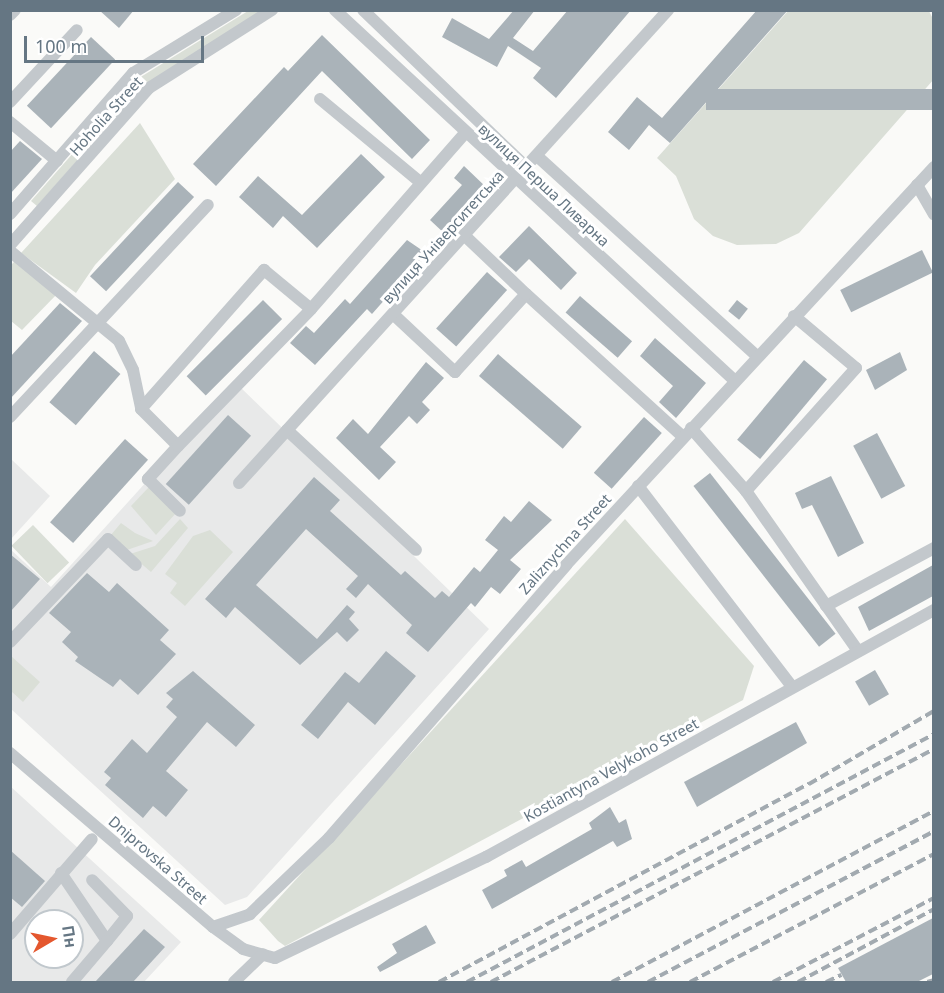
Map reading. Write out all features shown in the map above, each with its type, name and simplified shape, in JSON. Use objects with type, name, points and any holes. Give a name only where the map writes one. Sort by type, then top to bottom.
[{"type":"street","points":[[10,15],[15,10]]},
{"type":"street","name":"Hoholia Street","points":[[12,211],[134,73],[236,10]]},
{"type":"street","name":"Hoholia Street","points":[[10,244],[149,88],[272,10]]},
{"type":"street","name":"вулиця Перша Ливарна","points":[[335,10],[734,380]]},
{"type":"street","points":[[363,10],[520,161]]},
{"type":"street","name":"вулиця Університетська","points":[[239,483],[668,10]]},
{"type":"street","points":[[10,102],[77,30]]},
{"type":"street","points":[[320,99],[421,183]]},
{"type":"street","points":[[10,122],[57,161]]},
{"type":"street","points":[[180,511],[148,479],[311,309],[465,133]]},
{"type":"street","name":"вулиця Перша Ливарна","points":[[537,156],[757,356]]},
{"type":"street","name":"Zaliznychna Street","points":[[213,927],[250,914],[329,837],[687,432],[933,167]]},
{"type":"street","points":[[917,185],[933,215]]},
{"type":"street","points":[[10,417],[208,205]]},
{"type":"street","points":[[465,236],[526,294],[687,432],[746,491],[858,651]]},
{"type":"street","points":[[10,251],[101,321],[119,341],[134,370],[141,410],[178,446]]},
{"type":"street","points":[[141,410],[264,270],[311,309]]},
{"type":"street","points":[[393,314],[455,372],[526,294]]},
{"type":"street","points":[[746,491],[856,368],[794,316]]},
{"type":"street","points":[[287,430],[416,550]]},
{"type":"street","points":[[639,486],[792,687]]},
{"type":"street","points":[[10,642],[108,539],[136,565]]},
{"type":"street","points":[[826,606],[933,548]]},
{"type":"street","name":"Kostiantyna Velykoho Street","points":[[299,949],[486,857],[933,610]]},
{"type":"street","name":"Dniprovska Street","points":[[10,753],[213,927],[243,949],[274,958],[299,949]]},
{"type":"street","points":[[12,929],[92,839]]},
{"type":"street","points":[[61,873],[107,941]]},
{"type":"street","points":[[72,982],[126,916],[92,880]]},
{"type":"street","points":[[234,982],[263,954]]},
{"type":"shaded area","points":[[248,11],[265,11],[144,85],[37,206],[31,201],[139,78]]},
{"type":"shaded area","points":[[788,11],[929,11],[934,21],[934,79],[799,233],[776,244],[737,245],[713,236],[694,219],[676,176],[657,158]]},
{"type":"shaded area","points":[[140,123],[175,179],[95,265],[76,293],[21,253]]},
{"type":"shaded area","points":[[16,260],[58,293],[22,330],[11,321],[10,266]]},
{"type":"shaded area","points":[[236,383],[489,629],[247,897],[225,905],[11,709],[10,549],[51,587]]},
{"type":"shaded area","points":[[10,458],[50,496],[11,539],[10,539]]},
{"type":"shaded area","points":[[149,487],[177,512],[156,535],[131,506]]},
{"type":"shaded area","points":[[180,519],[188,528],[151,572],[130,554],[155,546]]},
{"type":"shaded area","points":[[625,519],[754,666],[743,700],[285,946],[278,941],[259,920]]},
{"type":"shaded area","points":[[121,523],[135,533],[153,541],[127,550],[110,536]]},
{"type":"shaded area","points":[[33,525],[69,562],[48,583],[11,546]]},
{"type":"shaded area","points":[[210,530],[233,552],[185,606],[170,593],[177,583],[165,574],[193,536]]},
{"type":"shaded area","points":[[11,656],[40,682],[23,702],[11,691]]},
{"type":"shaded area","points":[[10,786],[181,942],[144,982],[11,982]]},
{"type":"building","points":[[99,10],[134,10],[119,28]]},
{"type":"building","points":[[514,10],[535,10],[513,38],[533,51],[568,10],[631,10],[556,98],[533,78],[541,68],[508,46],[497,67],[442,37],[452,18],[489,39]]},
{"type":"building","points":[[757,10],[788,10],[670,143],[649,125],[629,150],[608,132],[637,97],[662,118]]},
{"type":"building","points":[[322,35],[430,140],[412,159],[322,71],[216,186],[193,164],[284,67],[288,71]]},
{"type":"building","points":[[91,37],[115,60],[51,128],[27,106]]},
{"type":"building","points":[[706,89],[933,89],[933,110],[706,110]]},
{"type":"building","points":[[20,141],[42,159],[10,194],[10,152]]},
{"type":"building","points":[[361,154],[385,177],[317,248],[283,216],[273,228],[239,197],[258,176],[302,215]]},
{"type":"building","points":[[464,166],[487,188],[445,234],[430,220],[462,185],[454,178]]},
{"type":"building","points":[[178,182],[194,197],[106,291],[90,276]]},
{"type":"building","points":[[529,226],[577,273],[561,290],[529,259],[516,272],[499,257]]},
{"type":"building","points":[[407,240],[426,253],[372,314],[367,309],[315,365],[290,343],[306,326],[314,333],[345,299],[350,304]]},
{"type":"building","points":[[922,250],[933,272],[851,312],[840,290]]},
{"type":"building","points":[[487,272],[507,290],[456,347],[436,328]]},
{"type":"building","points":[[580,296],[632,341],[618,358],[566,313]]},
{"type":"building","points":[[263,300],[282,319],[206,395],[187,376]]},
{"type":"building","points":[[737,300],[748,309],[739,320],[728,311]]},
{"type":"building","points":[[60,303],[82,321],[10,399],[10,357]]},
{"type":"building","points":[[655,338],[706,383],[676,418],[659,402],[673,386],[640,356]]},
{"type":"building","points":[[94,351],[120,374],[76,425],[49,402]]},
{"type":"building","points":[[900,352],[907,370],[875,390],[866,370]]},
{"type":"building","points":[[498,354],[582,427],[563,449],[479,376]]},
{"type":"building","points":[[804,360],[827,379],[760,459],[737,440]]},
{"type":"building","points":[[426,362],[444,378],[422,402],[430,410],[417,424],[409,416],[380,447],[396,462],[379,480],[336,438],[353,419],[368,434]]},
{"type":"building","points":[[228,415],[251,436],[189,505],[166,484]]},
{"type":"building","points":[[644,417],[662,433],[612,489],[594,473]]},
{"type":"building","points":[[877,433],[905,486],[881,499],[853,446]]},
{"type":"building","points":[[125,439],[148,460],[73,543],[50,522]]},
{"type":"building","points":[[710,473],[836,634],[819,647],[693,486]]},
{"type":"building","points":[[831,476],[864,543],[838,557],[812,505],[802,509],[795,493]]},
{"type":"building","points":[[314,477],[340,500],[330,511],[401,575],[405,571],[435,598],[442,591],[449,597],[474,567],[480,572],[498,550],[485,540],[504,516],[511,522],[529,501],[552,520],[510,560],[521,569],[500,594],[491,587],[475,607],[471,603],[428,652],[406,633],[412,625],[368,584],[356,598],[346,589],[358,576],[306,529],[256,585],[317,639],[347,605],[355,612],[349,619],[359,630],[347,642],[337,632],[300,665],[235,607],[226,618],[205,599]]},
{"type":"building","points":[[10,554],[40,579],[10,612]]},
{"type":"building","points":[[933,565],[933,596],[869,631],[858,607]]},
{"type":"building","points":[[87,573],[109,592],[117,583],[169,630],[160,640],[176,654],[138,695],[120,679],[113,687],[75,661],[78,657],[62,642],[71,632],[49,613]]},
{"type":"building","points":[[386,651],[416,676],[375,725],[348,702],[318,739],[301,725],[345,672],[359,683]]},
{"type":"building","points":[[875,670],[889,694],[869,706],[855,682]]},
{"type":"building","points":[[193,671],[255,725],[236,747],[207,722],[166,771],[188,790],[166,817],[153,806],[143,818],[105,785],[111,778],[104,772],[132,739],[147,753],[177,717],[166,707],[173,699],[166,693]]},
{"type":"building","points":[[796,722],[807,743],[697,807],[684,782]]},
{"type":"building","points":[[610,807],[619,823],[626,819],[632,839],[617,847],[613,841],[492,909],[482,890],[507,876],[504,870],[522,860],[526,867],[592,829],[589,823]]},
{"type":"building","points":[[10,850],[45,881],[22,907],[10,897]]},
{"type":"building","points":[[933,918],[933,974],[917,982],[846,982],[838,968]]},
{"type":"building","points":[[426,925],[436,943],[380,972],[377,967],[397,953],[392,944]]},
{"type":"building","points":[[144,929],[165,947],[133,982],[95,982]]},
{"type":"railway","points":[[439,982],[809,784],[934,711]]},
{"type":"railway","points":[[467,982],[934,734]]},
{"type":"railway","points":[[491,982],[934,749]]},
{"type":"railway","points":[[612,982],[934,811]]},
{"type":"railway","points":[[648,982],[934,831]]},
{"type":"railway","points":[[690,982],[934,854]]},
{"type":"railway","points":[[773,982],[934,898]]},
{"type":"railway","points":[[798,982],[934,909]]},
{"type":"railway","points":[[826,982],[841,975]]},
{"type":"railway","points":[[927,982],[934,980]]}]
